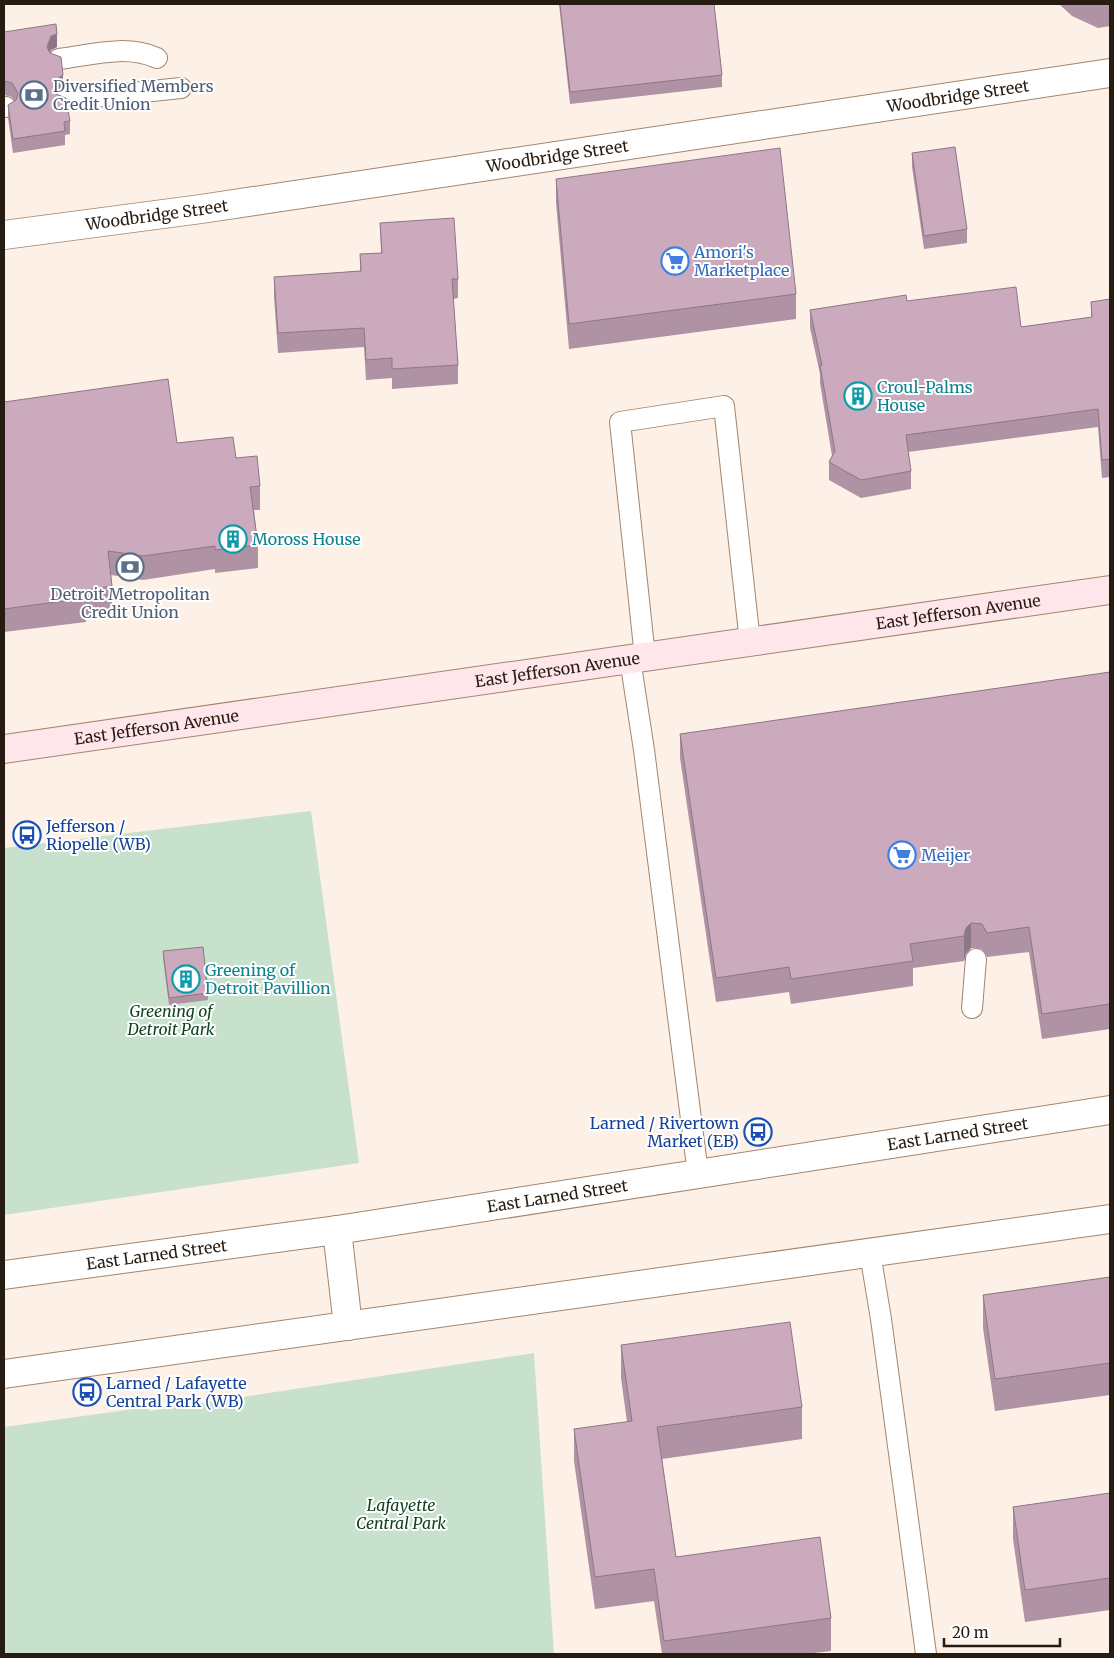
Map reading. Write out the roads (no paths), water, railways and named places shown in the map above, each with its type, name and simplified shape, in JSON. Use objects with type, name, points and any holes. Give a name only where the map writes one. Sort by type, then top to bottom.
[{"type":"main road","name":"East Jefferson Avenue","points":[[4,749],[1110,590]]},
{"type":"street","name":"Woodbridge Street","points":[[4,235],[201,209],[1110,73]]},
{"type":"street","name":"East Larned Street","points":[[4,1275],[337,1230],[1110,1110]]},
{"type":"street","points":[[4,1374],[1110,1219]]},
{"type":"street","points":[[337,1230],[348,1326]]},
{"type":"lane","points":[[59,59],[126,50],[138,51],[157,58]]},
{"type":"lane","points":[[65,100],[181,88]]},
{"type":"lane","points":[[698,1174],[645,760],[620,422],[724,406],[750,642]]},
{"type":"lane","points":[[972,1008],[976,959]]},
{"type":"lane","points":[[870,1253],[881,1319],[926,1654]]},
{"type":"place","name":"Diversified Members Credit Union","points":[[34,95]]},
{"type":"place","name":"Amori's Marketplace","points":[[675,261]]},
{"type":"place","name":"Croul-Palms House","points":[[858,396]]},
{"type":"place","name":"Moross House","points":[[233,539]]},
{"type":"place","name":"Detroit Metropolitan Credit Union","points":[[130,567]]},
{"type":"place","name":"Jefferson / Riopelle (WB)","points":[[27,835]]},
{"type":"place","name":"Meijer","points":[[902,855]]},
{"type":"place","name":"Greening of Detroit Pavillion","points":[[186,979]]},
{"type":"place","name":"Larned / Rivertown Market (EB)","points":[[758,1132]]},
{"type":"place","name":"Larned / Lafayette Central Park (WB)","points":[[87,1392]]},
{"type":"park label","name":"Greening of Detroit Park","points":[[171,1020]]},
{"type":"park label","name":"Lafayette Central Park","points":[[401,1514]]}]
